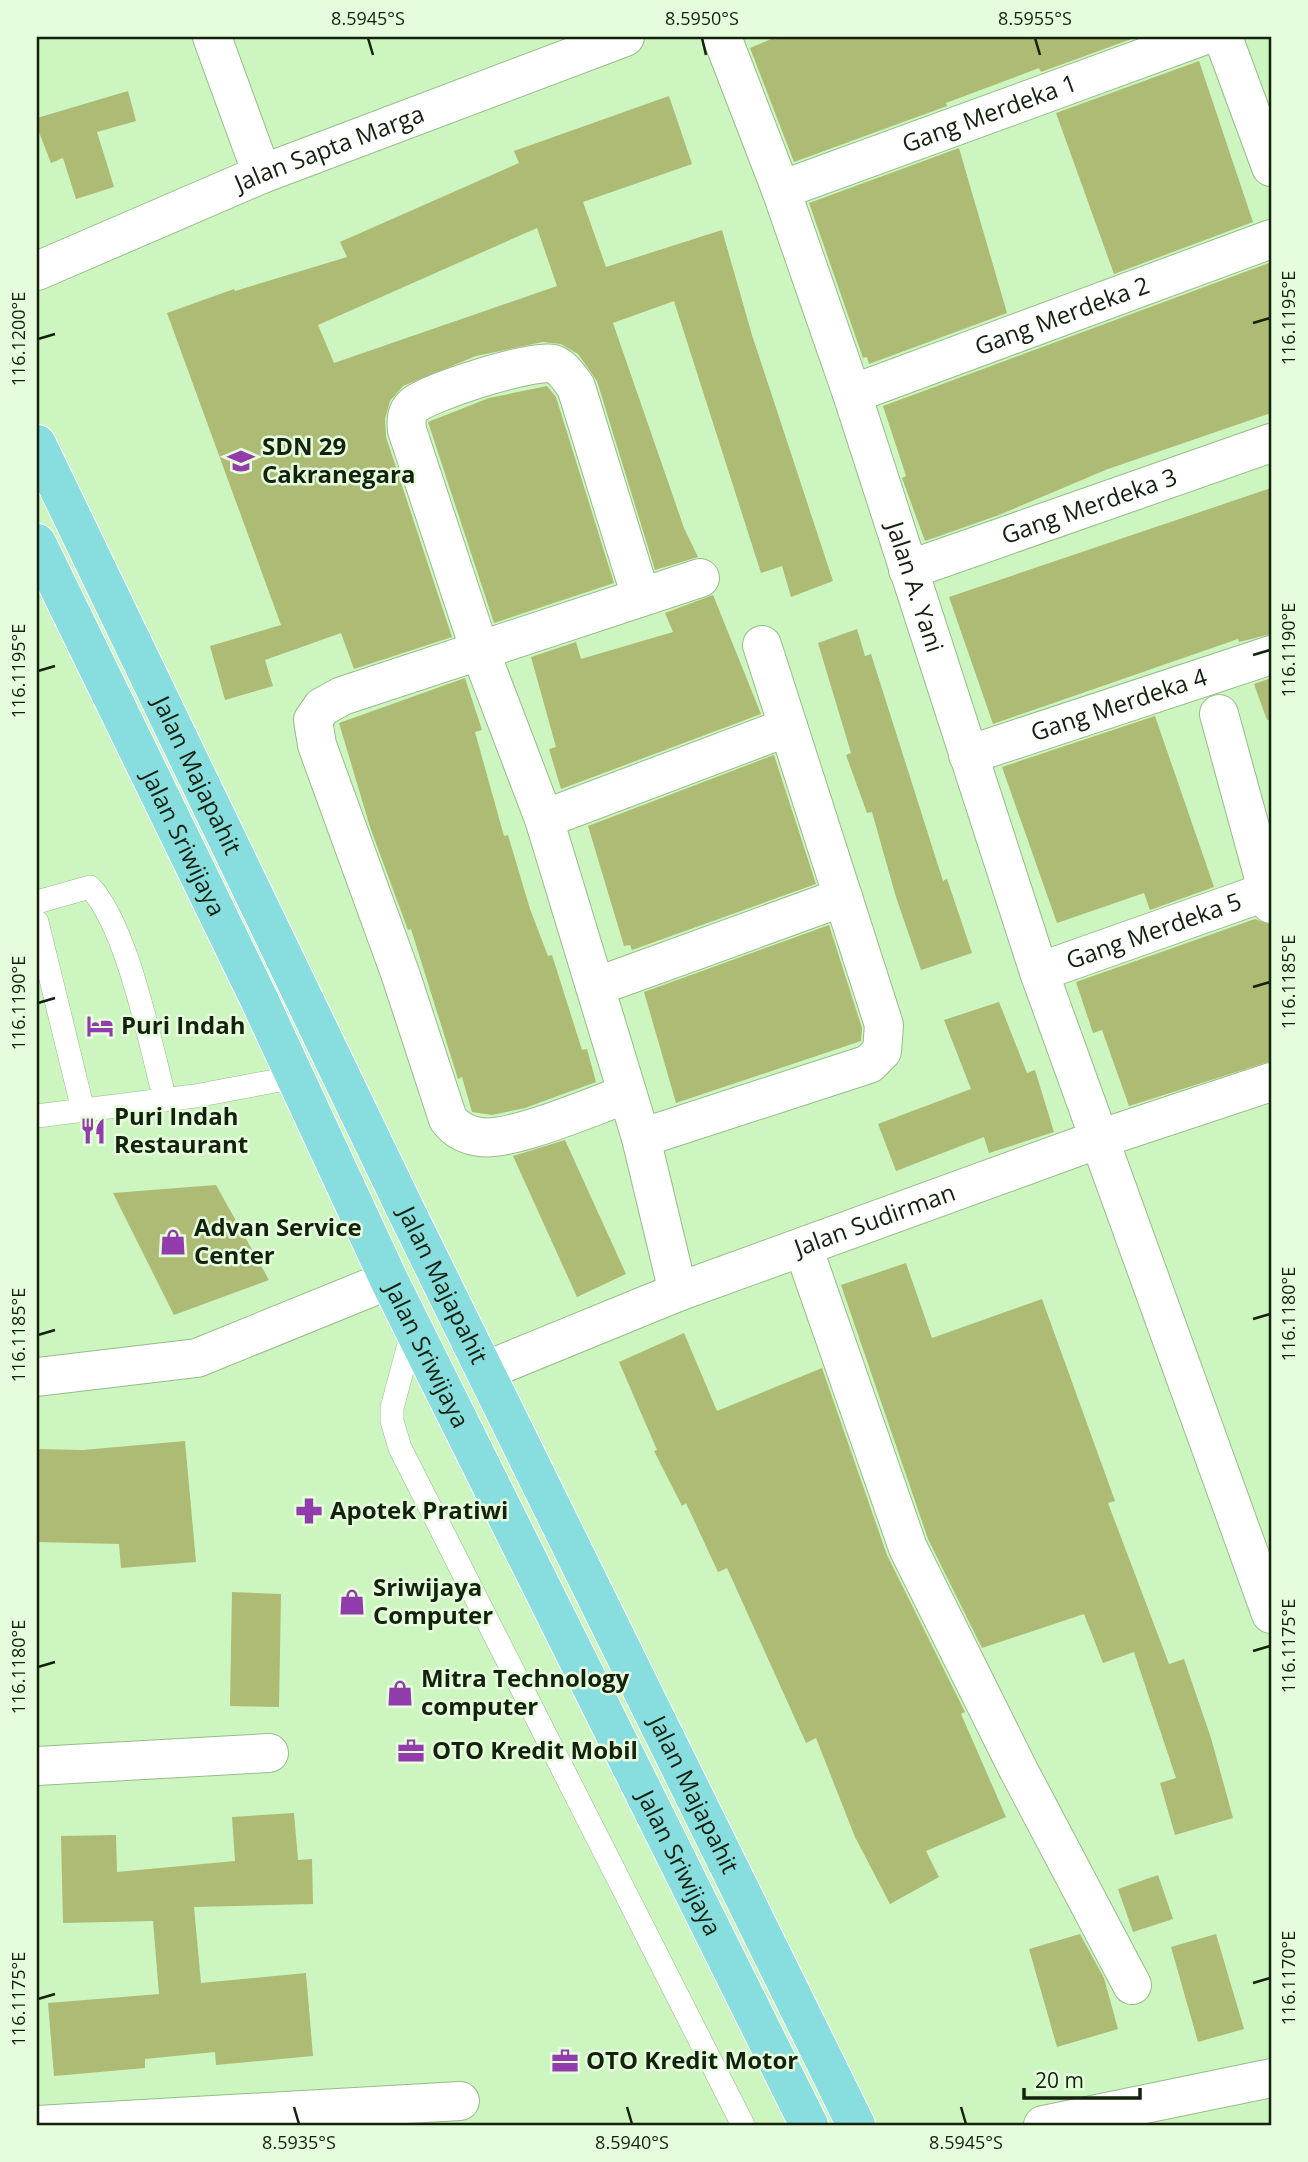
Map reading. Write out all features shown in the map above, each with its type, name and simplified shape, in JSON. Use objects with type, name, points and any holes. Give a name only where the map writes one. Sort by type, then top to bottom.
[{"type":"main road","name":"Jalan Majapahit","points":[[37,444],[485,1371],[856,2125]]},
{"type":"main road","name":"Jalan Sriwijaya","points":[[37,543],[296,1077],[389,1280],[809,2125]]},
{"type":"main road","points":[[631,1767],[670,1748]]},
{"type":"street","points":[[212,37],[262,174]]},
{"type":"street","name":"Jalan Sapta Marga","points":[[37,271],[262,174],[625,37]]},
{"type":"street","name":"Jalan A. Yani","points":[[722,37],[852,394],[1039,972],[1271,1614]]},
{"type":"street","name":"Gang Merdeka 1","points":[[780,191],[1200,37]]},
{"type":"street","points":[[1223,37],[1271,167]]},
{"type":"street","name":"Gang Merdeka 2","points":[[852,394],[1271,239]]},
{"type":"street","points":[[641,597],[576,387],[562,369],[553,363],[523,366],[431,394],[412,406],[406,417],[407,430],[480,651],[544,819],[641,1138],[678,1292]]},
{"type":"street","name":"Gang Merdeka 3","points":[[908,570],[1271,443]]},
{"type":"street","points":[[627,1094],[506,1135],[482,1138],[455,1129],[448,1119],[400,973],[317,745],[313,720],[322,707],[342,696],[700,578]]},
{"type":"street","points":[[641,1138],[869,1064],[882,1051],[884,1025],[762,645]]},
{"type":"street","name":"Gang Merdeka 4","points":[[968,755],[1271,655]]},
{"type":"street","points":[[1219,714],[1270,895]]},
{"type":"street","points":[[544,819],[788,727]]},
{"type":"street","name":"Gang Merdeka 5","points":[[1039,972],[1270,895]]},
{"type":"street","points":[[595,987],[843,897]]},
{"type":"street","name":"Jalan Sudirman","points":[[485,1371],[678,1292],[1101,1138],[1271,1082]]},
{"type":"street","points":[[803,1247],[908,1548],[1018,1769],[1132,1985]]},
{"type":"street","points":[[37,1377],[197,1359],[389,1280]]},
{"type":"street","points":[[37,1766],[269,1753]]},
{"type":"street","points":[[1043,2125],[1271,2078]]},
{"type":"street","points":[[37,2125],[460,2101]]},
{"type":"lane","points":[[37,902],[90,887],[98,895],[120,937],[165,1100]]},
{"type":"lane","points":[[37,922],[83,1110]]},
{"type":"lane","points":[[37,1116],[165,1100],[296,1077]]},
{"type":"lane","points":[[414,1326],[392,1408],[392,1421],[400,1448],[743,2125]]},
{"type":"building","points":[[776,37],[1137,37],[1041,72],[1039,68],[946,103],[947,106],[794,162],[750,48]]},
{"type":"building","points":[[1199,61],[1253,222],[1114,274],[1056,113]]},
{"type":"building","points":[[128,91],[136,121],[97,132],[114,187],[76,199],[63,158],[51,163],[37,127],[37,118]]},
{"type":"building","points":[[669,96],[692,164],[583,202],[606,267],[722,230],[752,335],[833,581],[791,597],[782,566],[761,573],[674,301],[613,323],[684,528],[698,557],[655,570],[597,381],[578,354],[561,344],[543,342],[476,356],[403,386],[390,401],[385,419],[386,437],[452,637],[354,669],[341,633],[265,660],[273,686],[225,700],[210,646],[281,625],[167,313],[234,289],[235,291],[347,257],[340,242],[519,163],[514,151]],"holes":[[[537,228],[557,286],[334,363],[318,325]]]},
{"type":"building","points":[[959,148],[1007,313],[869,364],[867,357],[863,358],[809,203]]},
{"type":"building","points":[[1269,263],[1271,413],[1108,469],[999,515],[925,541],[902,478],[906,476],[883,406]]},
{"type":"building","points":[[547,386],[556,397],[614,583],[494,623],[428,422],[489,398]]},
{"type":"building","points":[[1271,488],[1271,634],[1239,642],[1238,639],[993,724],[949,597]]},
{"type":"building","points":[[713,595],[761,714],[561,789],[549,749],[556,747],[531,657],[576,642],[581,659],[673,632],[665,613]]},
{"type":"building","points":[[857,629],[865,656],[871,654],[943,881],[947,879],[972,953],[921,970],[896,897],[872,812],[867,813],[846,755],[851,753],[818,643]]},
{"type":"building","points":[[465,678],[482,730],[475,732],[504,836],[508,835],[530,909],[548,956],[552,955],[582,1050],[587,1049],[596,1082],[525,1108],[492,1115],[472,1112],[462,1077],[458,1079],[411,929],[408,930],[370,827],[339,723]]},
{"type":"building","points":[[1271,678],[1271,719],[1267,720],[1254,684]]},
{"type":"building","points":[[1155,716],[1214,887],[1150,910],[1144,893],[1057,923],[1002,767]]},
{"type":"building","points":[[774,755],[816,884],[632,950],[630,945],[624,946],[588,826]]},
{"type":"building","points":[[1255,919],[1271,925],[1271,1061],[1129,1106],[1102,1030],[1093,1033],[1076,982]]},
{"type":"building","points":[[829,925],[862,1028],[861,1041],[676,1103],[644,992]]},
{"type":"building","points":[[999,1002],[1027,1073],[1035,1070],[1054,1132],[989,1153],[984,1137],[896,1171],[878,1124],[971,1089],[944,1020]]},
{"type":"building","points":[[565,1140],[626,1274],[577,1297],[513,1156]]},
{"type":"building","points":[[216,1185],[269,1280],[174,1315],[113,1193]]},
{"type":"building","points":[[906,1263],[932,1338],[1042,1299],[1115,1501],[1108,1503],[1169,1664],[1184,1659],[1211,1738],[1233,1818],[1175,1835],[1160,1783],[1176,1778],[1134,1652],[1103,1663],[1084,1614],[982,1648],[928,1539],[841,1285]]},
{"type":"building","points":[[684,1333],[717,1411],[822,1368],[887,1555],[965,1712],[961,1714],[1006,1817],[926,1851],[939,1877],[890,1904],[855,1837],[816,1738],[806,1743],[727,1568],[718,1572],[686,1503],[682,1506],[654,1451],[657,1450],[619,1362]]},
{"type":"building","points":[[185,1441],[196,1562],[121,1568],[119,1544],[37,1542],[37,1449],[83,1450]]},
{"type":"building","points":[[232,1592],[281,1594],[279,1707],[230,1706]]},
{"type":"building","points":[[294,1813],[298,1860],[312,1859],[313,1904],[194,1907],[201,1983],[306,1973],[313,2056],[216,2065],[215,2052],[145,2059],[145,2068],[54,2076],[48,2003],[159,1994],[153,1921],[63,1923],[61,1836],[116,1835],[117,1872],[235,1861],[232,1817]]},
{"type":"building","points":[[1158,1875],[1173,1919],[1133,1932],[1118,1889]]},
{"type":"building","points":[[1080,1934],[1104,1978],[1118,2029],[1057,2047],[1029,1949]]},
{"type":"building","points":[[1216,1934],[1244,2029],[1198,2042],[1171,1947]]},
{"type":"place","name":"SDN 29 Cakranegara","points":[[241,461]]},
{"type":"place","name":"Puri Indah","points":[[100,1026]]},
{"type":"place","name":"Puri Indah Restaurant","points":[[93,1131]]},
{"type":"place","name":"Advan Service Center","points":[[173,1242]]},
{"type":"place","name":"Apotek Pratiwi","points":[[309,1511]]},
{"type":"place","name":"Sriwijaya Computer","points":[[352,1602]]},
{"type":"place","name":"Mitra Technology computer","points":[[400,1693]]},
{"type":"place","name":"OTO Kredit Mobil","points":[[411,1751]]},
{"type":"place","name":"OTO Kredit Motor","points":[[565,2061]]}]
